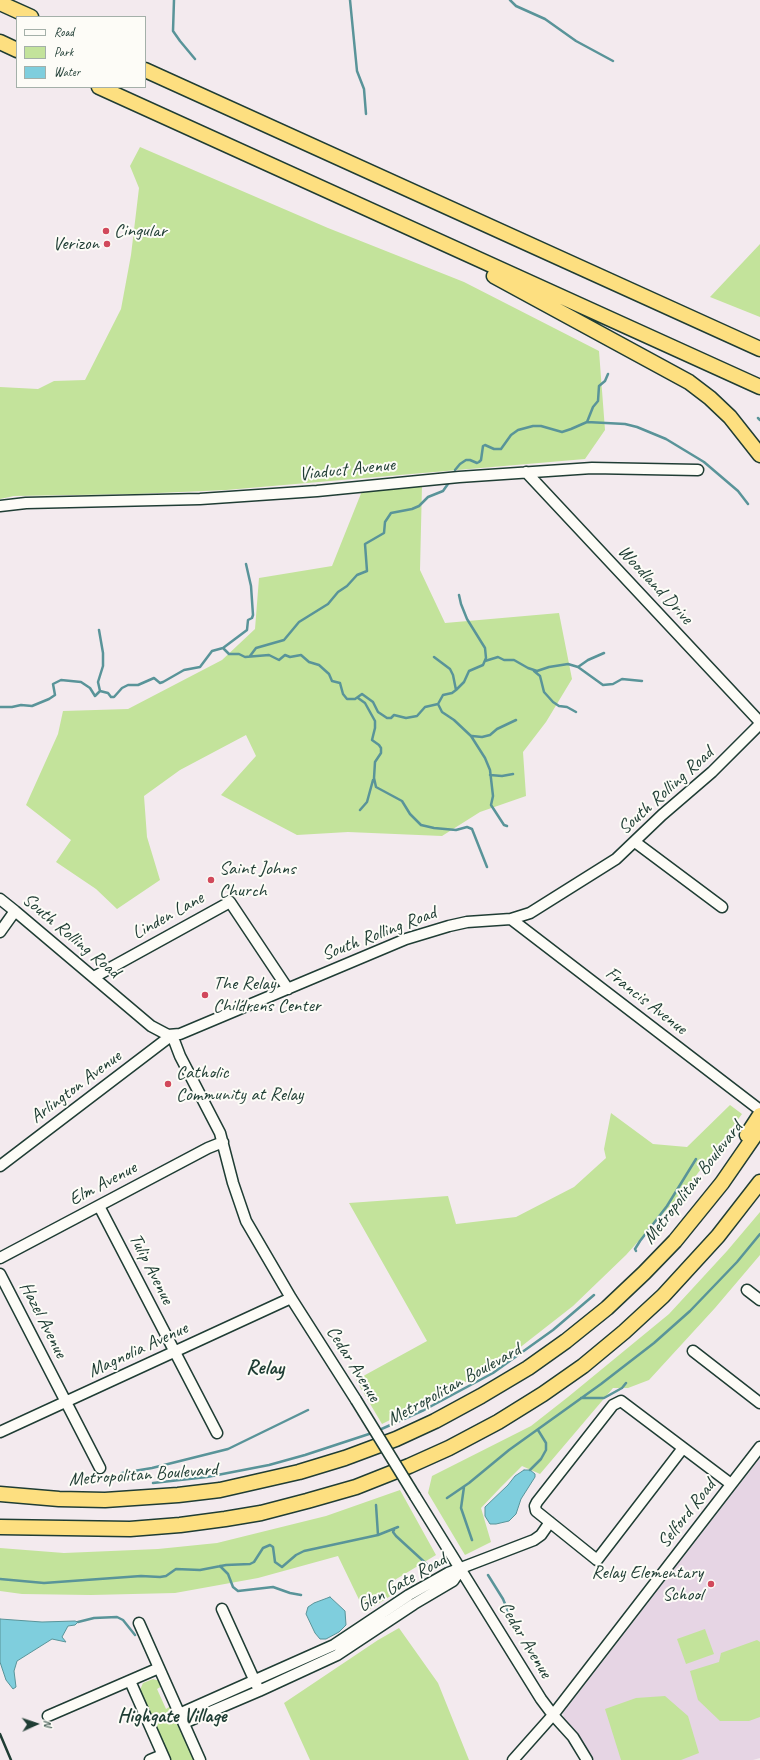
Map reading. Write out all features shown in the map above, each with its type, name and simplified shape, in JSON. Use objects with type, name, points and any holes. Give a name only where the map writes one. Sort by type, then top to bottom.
[{"type":"highway","points":[[0,3],[29,16]]},
{"type":"highway","points":[[0,42],[16,50]]},
{"type":"highway","points":[[146,70],[760,349]]},
{"type":"highway","points":[[101,88],[760,387]]},
{"type":"highway","points":[[413,230],[689,382],[710,398],[730,417],[760,455]]},
{"type":"highway","points":[[644,296],[760,339]]},
{"type":"highway","name":"Metropolitan Boulevard","points":[[0,1493],[22,1496],[99,1500],[178,1495],[254,1484],[345,1458],[396,1439],[435,1421],[528,1368],[566,1341],[607,1308],[644,1273],[702,1209],[722,1183],[754,1132],[760,1115]]},
{"type":"highway","points":[[0,1534],[57,1536],[94,1535],[180,1525],[261,1512],[356,1487],[436,1454],[498,1422],[543,1394],[583,1366],[624,1332],[663,1296],[718,1236],[760,1182]]},
{"type":"highway","points":[[0,1526],[94,1530],[180,1525]]},
{"type":"street","name":"Viaduct Avenue","points":[[0,506],[26,503],[200,499],[526,472],[612,468],[698,470]]},
{"type":"street","name":"Woodland Drive","points":[[526,472],[760,723]]},
{"type":"street","name":"South Rolling Road","points":[[0,899],[151,1026],[162,1033],[172,1035],[187,1032],[371,953],[432,930],[467,922],[511,919],[536,909],[596,873],[616,859],[662,815],[729,757],[760,723]]},
{"type":"street","points":[[635,842],[722,907]]},
{"type":"street","name":"Linden Lane","points":[[94,977],[230,902],[288,989]]},
{"type":"street","points":[[0,932],[16,911]]},
{"type":"street","name":"Francis Avenue","points":[[511,919],[760,1110]]},
{"type":"street","name":"Cedar Avenue","points":[[172,1035],[180,1056],[223,1142],[233,1183],[246,1221],[291,1298],[552,1715],[573,1738],[587,1760]]},
{"type":"street","name":"Arlington Avenue","points":[[0,1166],[172,1035]]},
{"type":"street","name":"Elm Avenue","points":[[0,1258],[208,1148],[223,1142]]},
{"type":"street","name":"Tulip Avenue","points":[[99,1206],[217,1433]]},
{"type":"street","name":"Hazel Avenue","points":[[0,1274],[100,1468]]},
{"type":"street","points":[[747,1290],[760,1300]]},
{"type":"street","name":"Magnolia Avenue","points":[[0,1432],[291,1298]]},
{"type":"street","points":[[693,1350],[760,1403]]},
{"type":"street","points":[[683,1448],[598,1560],[536,1511],[535,1506],[537,1502],[613,1405],[621,1401],[731,1484]]},
{"type":"street","name":"Selford Road","points":[[513,1760],[552,1715],[760,1447]]},
{"type":"street","points":[[461,1569],[534,1540],[541,1535],[550,1522]]},
{"type":"street","name":"Glen Gate Road","points":[[182,1718],[254,1681],[334,1645],[409,1595],[448,1573],[461,1569]]},
{"type":"street","name":"Glen Gate Road","points":[[182,1718],[259,1691],[337,1655],[414,1604],[453,1581],[461,1569]]},
{"type":"street","points":[[222,1609],[259,1691]]},
{"type":"street","points":[[139,1623],[200,1760]]},
{"type":"street","points":[[48,1716],[159,1668]]},
{"type":"street","points":[[130,1681],[164,1757],[150,1760]]},
{"type":"shaded area","name":"Relay Elementary School","points":[[760,1458],[760,1758],[753,1760],[594,1760],[577,1733],[564,1720],[563,1713]]},
{"type":"green space","points":[[140,147],[328,228],[464,282],[599,351],[605,430],[585,459],[226,490],[136,494],[14,496],[0,499],[0,387],[38,389],[54,381],[85,380],[121,309],[131,255],[139,188],[130,166]]},
{"type":"green space","points":[[760,244],[760,317],[710,297]]},
{"type":"green space","points":[[422,485],[420,570],[445,623],[559,613],[572,679],[546,722],[523,752],[526,796],[480,812],[442,836],[348,832],[297,835],[221,795],[256,756],[246,735],[180,770],[144,796],[147,837],[160,880],[117,909],[96,889],[56,862],[71,840],[26,805],[58,734],[63,711],[128,709],[222,660],[255,629],[259,578],[332,566],[362,491]]},
{"type":"green space","points":[[730,1105],[742,1114],[689,1185],[626,1255],[573,1306],[495,1367],[382,1424],[356,1380],[427,1341],[349,1203],[448,1196],[456,1224],[516,1217],[574,1187],[606,1158],[604,1149],[611,1113],[653,1144],[687,1147]]},
{"type":"green space","points":[[760,1212],[760,1255],[715,1308],[649,1380],[628,1388],[613,1388],[540,1474],[522,1466],[481,1508],[491,1542],[465,1555],[428,1493],[432,1476],[531,1426],[568,1397],[669,1314],[727,1251]]},
{"type":"green space","points":[[400,1490],[436,1555],[393,1581],[392,1595],[365,1612],[338,1556],[258,1578],[175,1593],[91,1595],[22,1594],[0,1591],[0,1548],[64,1553],[158,1549],[217,1543],[326,1516]]},
{"type":"green space","points":[[399,1628],[438,1683],[469,1760],[310,1760],[284,1703],[378,1640]]},
{"type":"green space","points":[[705,1629],[714,1654],[686,1664],[677,1639]]},
{"type":"green space","points":[[757,1640],[760,1642],[760,1717],[749,1721],[720,1721],[698,1700],[690,1671],[719,1662],[721,1653]]},
{"type":"green space","points":[[153,1679],[160,1681],[162,1686],[157,1689],[166,1709],[171,1706],[195,1760],[171,1760],[140,1690],[143,1683]]},
{"type":"green space","points":[[665,1696],[688,1716],[699,1753],[681,1760],[621,1760],[605,1709],[636,1698]]},
{"type":"water","points":[[524,1470],[530,1470],[535,1474],[535,1477],[521,1499],[516,1514],[509,1521],[490,1524],[485,1516],[485,1507],[508,1485],[515,1476]]},
{"type":"water","points":[[330,1597],[345,1611],[346,1625],[339,1632],[326,1639],[320,1639],[315,1633],[306,1614],[308,1607]]},
{"type":"water","points":[[0,1619],[42,1622],[78,1622],[75,1625],[68,1626],[62,1637],[66,1642],[52,1639],[17,1661],[14,1671],[16,1687],[13,1689],[6,1680],[0,1662]]},
{"type":"waterway","points":[[174,0],[173,31],[195,59]]},
{"type":"waterway","points":[[350,0],[357,71],[364,89],[366,114]]},
{"type":"waterway","points":[[510,0],[516,6],[545,19],[576,41],[613,61]]},
{"type":"waterway","points":[[587,422],[593,407],[598,401],[599,386],[605,381],[608,374]]},
{"type":"waterway","points":[[455,470],[466,460],[477,463],[479,462],[481,460],[483,446],[485,445],[494,449],[501,449],[511,435],[518,430],[533,426],[541,426],[562,432],[587,422],[625,424],[637,427],[666,439],[704,462],[738,491],[748,504]]},
{"type":"waterway","points":[[250,656],[256,648],[284,640],[299,622],[328,604],[338,592],[347,586],[357,575],[367,571],[365,544],[384,533],[385,522],[391,513],[412,509],[419,506],[428,497],[443,491],[450,481]]},
{"type":"waterway","points":[[100,691],[108,693],[111,697],[114,697],[122,688],[128,685],[138,685],[154,678],[160,683],[184,670],[200,667],[212,651],[223,648],[247,630],[248,620],[252,618],[253,615],[251,586],[246,564]]},
{"type":"waterway","points":[[459,595],[467,619],[485,648],[486,658],[483,665],[469,671],[464,682],[456,690],[452,693],[443,695],[438,704],[442,712],[454,720],[471,736],[485,758],[490,770],[493,796],[491,805],[504,825],[507,826]]},
{"type":"waterway","points":[[99,630],[103,653],[103,666],[98,682],[100,691]]},
{"type":"waterway","points":[[223,648],[229,654],[239,654],[245,657],[269,655],[279,660],[285,655],[290,657],[301,655],[309,662],[319,665],[329,674],[332,681],[340,683],[343,694],[347,699],[355,699],[362,694],[373,702],[378,712],[387,718],[391,718],[394,715],[406,718],[417,716],[425,707],[438,704]]},
{"type":"waterway","points":[[578,667],[588,660],[604,653]]},
{"type":"waterway","points":[[434,657],[450,669],[453,675],[456,690]]},
{"type":"waterway","points":[[485,661],[498,657],[504,660],[514,660],[537,671],[549,667],[568,664],[578,667],[603,685],[613,684],[622,679],[642,681]]},
{"type":"waterway","points":[[534,671],[540,676],[544,692],[553,702],[559,706],[567,707],[576,712]]},
{"type":"waterway","points":[[0,707],[21,705],[32,706],[49,699],[55,695],[53,684],[61,680],[81,682],[90,688],[95,696],[100,691]]},
{"type":"waterway","points":[[358,698],[365,703],[375,721],[372,740],[381,748],[381,753],[375,762],[374,778],[376,787],[402,801],[410,814],[421,825],[456,830],[467,827],[472,829],[487,867]]},
{"type":"waterway","points":[[472,736],[482,737],[490,735],[497,729],[516,720]]},
{"type":"waterway","points":[[490,775],[502,776],[513,774]]},
{"type":"waterway","points":[[360,810],[367,802],[373,780]]},
{"type":"waterway","points":[[636,1251],[635,1249],[640,1241],[667,1206],[696,1159]]},
{"type":"waterway","points":[[447,1498],[469,1483],[509,1450],[601,1384],[654,1343],[690,1311],[737,1262],[760,1234]]},
{"type":"waterway","points":[[377,1431],[424,1410],[493,1373],[553,1330],[594,1295]]},
{"type":"waterway","points":[[581,1398],[604,1398],[622,1388],[626,1383]]},
{"type":"waterway","points":[[115,1480],[122,1473],[152,1468],[228,1449],[308,1410]]},
{"type":"waterway","points":[[530,1470],[541,1459],[546,1450],[546,1443],[538,1430]]},
{"type":"waterway","points":[[153,1483],[207,1477],[269,1465],[372,1433]]},
{"type":"waterway","points":[[464,1487],[461,1508],[472,1540]]},
{"type":"waterway","points":[[376,1505],[378,1535]]},
{"type":"waterway","points":[[0,1579],[44,1583],[141,1576],[160,1577],[166,1576],[176,1569],[200,1570],[226,1565],[250,1564],[254,1562],[263,1548],[270,1545],[273,1547],[275,1562],[282,1567],[296,1555],[304,1551],[378,1535],[398,1527]]},
{"type":"waterway","points":[[394,1530],[393,1532],[396,1536],[432,1569]]},
{"type":"waterway","points":[[220,1566],[228,1574],[233,1587],[238,1591],[273,1587],[301,1595]]},
{"type":"waterway","points":[[488,1575],[503,1599],[513,1623]]},
{"type":"waterway","points":[[78,1622],[94,1618],[117,1617],[123,1620],[135,1635]]},
{"type":"railway","points":[[0,1734],[11,1760]]},
{"type":"place","name":"Cingular","points":[[106,231]]},
{"type":"place","name":"Verizon","points":[[107,244]]},
{"type":"place","name":"Saint Johns Church","points":[[211,880]]},
{"type":"place","name":"The Relay Childrens Center","points":[[205,995]]},
{"type":"place","name":"Catholic Community at Relay","points":[[168,1084]]},
{"type":"place","name":"Relay Elementary School","points":[[711,1584]]},
{"type":"district","name":"Relay","points":[[265,1368]]},
{"type":"district","name":"Highgate Village","points":[[172,1717]]}]
